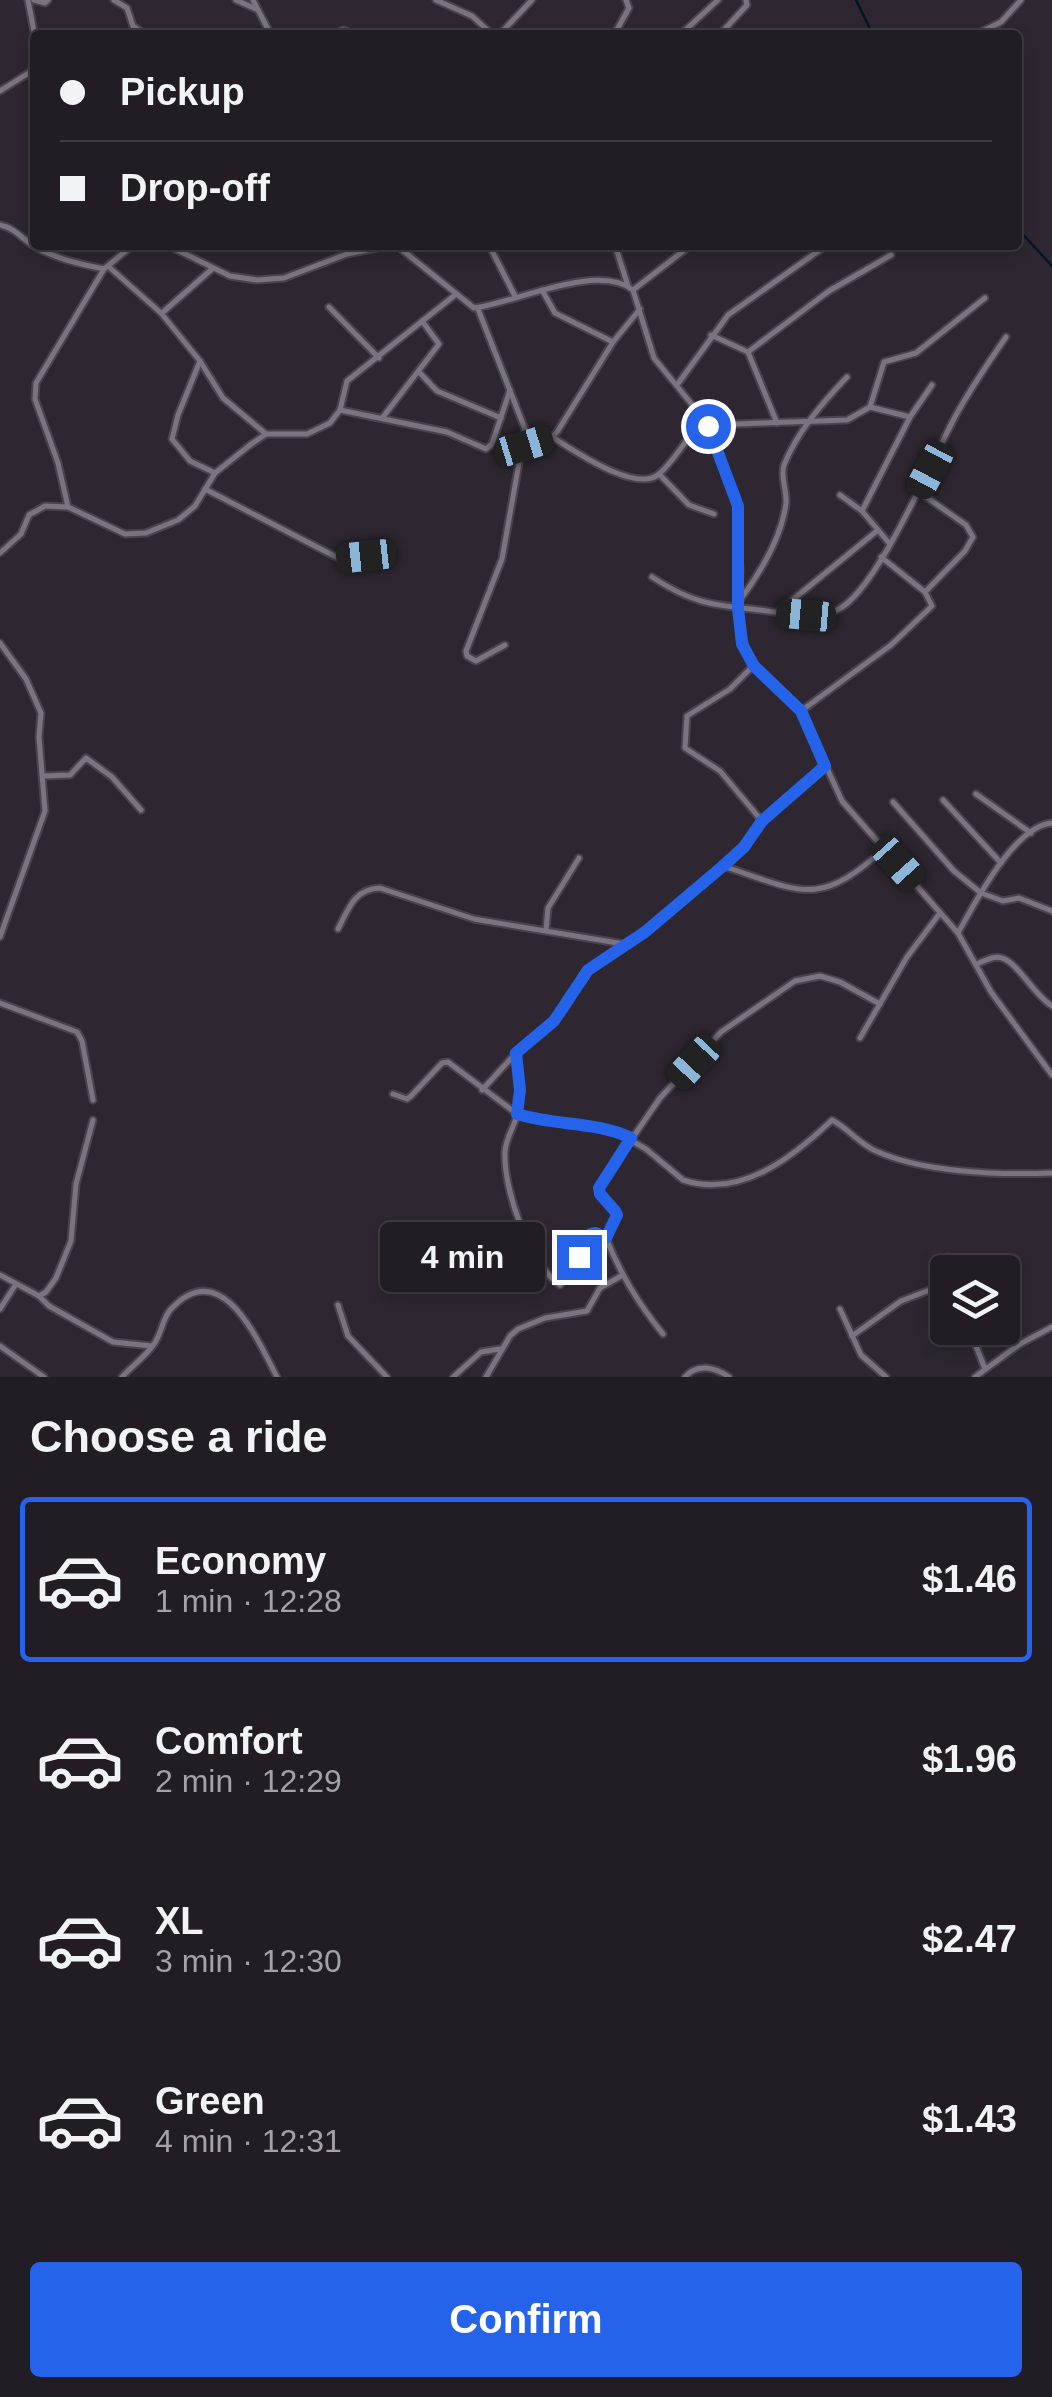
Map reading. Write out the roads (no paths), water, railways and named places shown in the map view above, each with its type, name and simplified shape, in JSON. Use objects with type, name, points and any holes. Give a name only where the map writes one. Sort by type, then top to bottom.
[{"type":"street","points":[[34,30],[31,0],[48,0]]},
{"type":"street","points":[[114,0],[127,8],[132,26],[138,30]]},
{"type":"street","points":[[236,0],[256,10]]},
{"type":"street","points":[[253,0],[267,30]]},
{"type":"street","points":[[436,0],[472,16],[490,30]]},
{"type":"street","points":[[501,30],[532,0]]},
{"type":"street","points":[[617,30],[630,8],[626,0]]},
{"type":"street","points":[[685,30],[718,0]]},
{"type":"street","points":[[724,30],[747,5],[746,0]]},
{"type":"street","points":[[985,30],[1001,22],[1021,0]]},
{"type":"street","points":[[0,90],[30,72]]},
{"type":"street","points":[[0,225],[10,227],[30,244]]},
{"type":"street","points":[[42,250],[59,258],[107,268],[161,313],[200,360],[223,398],[266,434]]},
{"type":"street","points":[[68,507],[58,463],[35,399],[36,382],[107,268],[127,250]]},
{"type":"street","points":[[176,250],[241,279],[284,278],[368,250]]},
{"type":"street","points":[[400,250],[470,307],[478,309],[515,296],[602,281],[630,288],[684,250]]},
{"type":"street","points":[[492,250],[515,296]]},
{"type":"street","points":[[617,250],[654,358],[708,426],[738,506],[742,644],[754,666],[801,711],[842,801],[958,933],[990,992],[1052,1075]]},
{"type":"street","points":[[677,386],[728,315],[820,250]]},
{"type":"street","points":[[748,352],[829,290],[891,254]]},
{"type":"street","points":[[161,313],[212,269]]},
{"type":"street","points":[[542,290],[555,314],[614,342]]},
{"type":"street","points":[[0,553],[21,534],[33,510],[52,504],[68,507],[124,534],[146,534],[187,514],[214,473],[266,434],[318,431],[340,410],[347,381],[456,295]]},
{"type":"street","points":[[870,407],[884,362],[916,353],[985,298]]},
{"type":"street","points":[[329,307],[379,358]]},
{"type":"street","points":[[478,309],[522,414],[524,446],[502,559],[467,656],[476,661],[505,645]]},
{"type":"street","points":[[524,446],[552,438],[640,309]]},
{"type":"street","points":[[383,416],[439,344],[422,321]]},
{"type":"street","points":[[710,335],[748,352],[777,423]]},
{"type":"street","points":[[652,577],[692,600],[776,613],[806,615],[839,610],[854,596],[881,557],[919,492],[967,395],[1006,337]]},
{"type":"street","points":[[200,360],[172,439],[190,462],[214,473]]},
{"type":"street","points":[[418,372],[436,392],[502,418]]},
{"type":"street","points":[[738,605],[764,562],[786,502],[783,469],[810,420],[847,377]]},
{"type":"street","points":[[862,511],[910,417],[932,384]]},
{"type":"street","points":[[340,410],[447,432],[484,449],[492,444],[510,388]]},
{"type":"street","points":[[708,426],[847,420],[870,407],[910,417]]},
{"type":"street","points":[[552,438],[619,474],[644,480],[659,474],[703,418]]},
{"type":"street","points":[[659,474],[688,505],[714,514]]},
{"type":"street","points":[[205,489],[340,558],[366,556]]},
{"type":"street","points":[[919,492],[966,526],[973,537],[925,592]]},
{"type":"street","points":[[840,496],[862,511],[889,543]]},
{"type":"street","points":[[776,613],[878,530]]},
{"type":"street","points":[[801,711],[891,645],[926,614],[932,602],[925,592],[881,557]]},
{"type":"street","points":[[0,644],[38,702],[44,776],[43,819],[0,937]]},
{"type":"street","points":[[754,666],[722,695],[687,716],[684,744],[689,752],[720,771],[762,821]]},
{"type":"street","points":[[44,776],[70,776],[86,758],[112,777],[142,810]]},
{"type":"street","points":[[482,1090],[516,1053],[554,1021],[588,970],[627,944],[723,866],[744,847],[762,821],[825,766]]},
{"type":"street","points":[[976,794],[1031,832]]},
{"type":"street","points":[[943,800],[1001,863]]},
{"type":"street","points":[[893,802],[954,871],[981,893],[1003,902],[1018,898],[1052,911]]},
{"type":"street","points":[[958,933],[1001,863],[1031,832],[1052,823]]},
{"type":"street","points":[[723,866],[811,891],[849,880],[885,848]]},
{"type":"street","points":[[546,930],[548,908],[579,858]]},
{"type":"street","points":[[338,929],[356,895],[364,889],[380,888],[466,917],[627,944]]},
{"type":"street","points":[[860,1038],[906,957],[940,914]]},
{"type":"street","points":[[977,964],[995,956],[1005,960],[1035,994],[1052,1006]]},
{"type":"street","points":[[606,1238],[617,1215],[599,1188],[660,1098],[721,1032],[795,982],[820,976],[840,982],[880,1004]]},
{"type":"street","points":[[0,1003],[77,1032],[93,1100]]},
{"type":"street","points":[[516,1053],[520,1090],[505,1151],[508,1187],[528,1242],[553,1280],[562,1284],[591,1234],[606,1238],[636,1301],[663,1334]]},
{"type":"street","points":[[393,1094],[412,1096],[444,1062],[517,1114],[558,1123],[600,1126],[631,1138],[683,1180],[720,1186],[784,1161],[832,1120],[881,1154],[950,1168],[1052,1174]]},
{"type":"street","points":[[39,1296],[56,1278],[71,1241],[76,1184],[93,1120]]},
{"type":"street","points":[[0,1275],[112,1342],[152,1346]]},
{"type":"street","points":[[486,1377],[514,1332],[531,1322],[587,1311],[600,1288],[622,1276]]},
{"type":"street","points":[[0,1309],[16,1284]]},
{"type":"street","points":[[852,1336],[902,1301],[930,1290]]},
{"type":"street","points":[[122,1377],[152,1346],[174,1305],[209,1291],[228,1301],[244,1317],[277,1377]]},
{"type":"street","points":[[338,1305],[348,1336],[387,1377]]},
{"type":"street","points":[[840,1308],[862,1356],[886,1377]]},
{"type":"street","points":[[975,1377],[1052,1326]]},
{"type":"street","points":[[976,1345],[985,1369]]},
{"type":"street","points":[[0,1346],[44,1377]]},
{"type":"street","points":[[454,1377],[481,1352],[502,1349]]},
{"type":"street","points":[[685,1377],[701,1367],[730,1377]]},
{"type":"waterway","points":[[856,0],[871,30]]},
{"type":"waterway","points":[[1022,233],[1052,266]]}]
